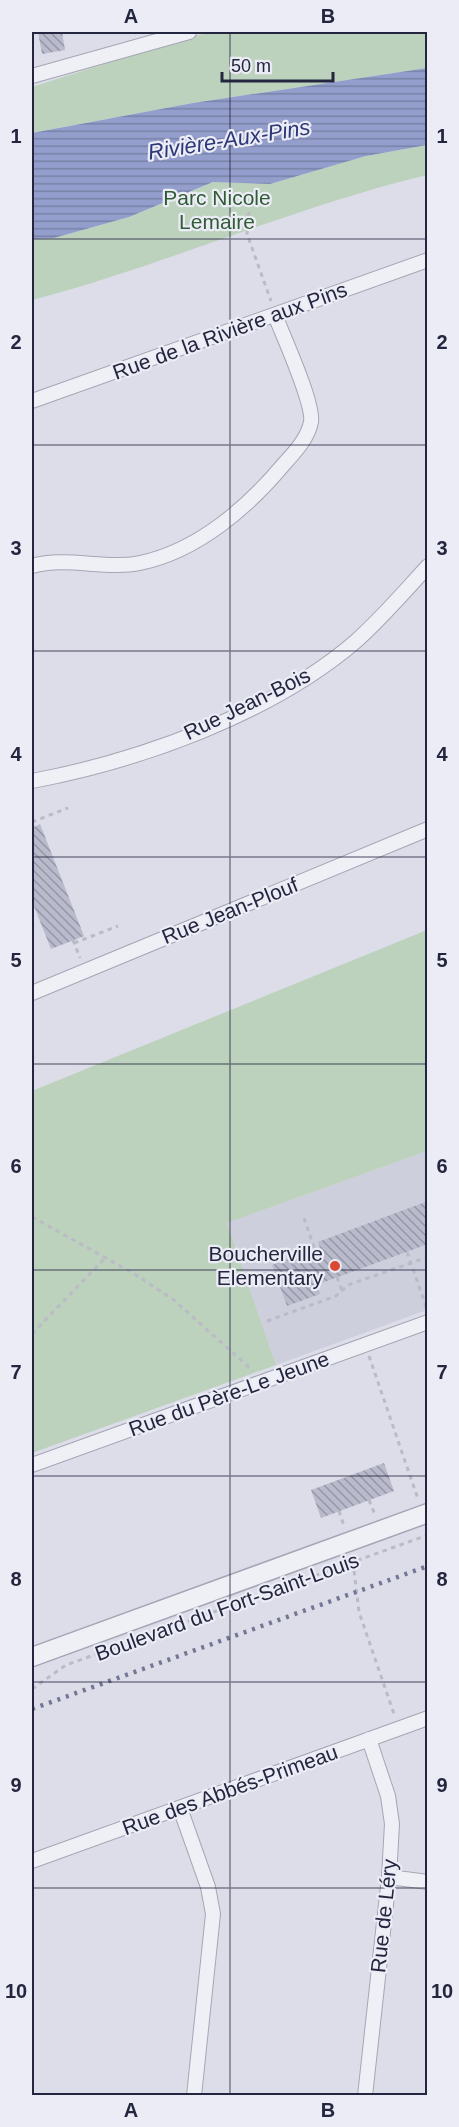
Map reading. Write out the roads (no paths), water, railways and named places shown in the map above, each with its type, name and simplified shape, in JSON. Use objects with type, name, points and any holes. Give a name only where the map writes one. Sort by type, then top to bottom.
[{"type":"street","points":[[32,76],[189,32]]},
{"type":"street","name":"Rue de la Rivière aux Pins","points":[[32,401],[274,310],[428,260]]},
{"type":"street","points":[[32,566],[59,562],[130,564],[167,554],[215,528],[265,487],[296,451],[311,421],[307,400],[274,310]]},
{"type":"street","name":"Rue Jean-Bois","points":[[32,781],[85,769],[149,749],[219,722],[268,699],[315,671],[354,642],[428,566]]},
{"type":"street","name":"Rue Jean-Plouf","points":[[32,993],[428,829]]},
{"type":"street","name":"Rue du Père-Le Jeune","points":[[32,1465],[428,1322]]},
{"type":"street","name":"Boulevard du Fort-Saint-Louis","points":[[32,1657],[422,1506]]},
{"type":"street","name":"Rue des Abbés-Primeau","points":[[32,1861],[428,1718]]},
{"type":"street","name":"Rue de Léry","points":[[365,2096],[389,1876],[391,1810],[369,1739]]},
{"type":"street","points":[[180,1808],[208,1887],[213,1914],[194,2096]]},
{"type":"street","points":[[389,1876],[428,1882]]},
{"type":"water","name":"Rivière-Aux-Pins","points":[[427,68],[427,145],[366,156],[270,184],[213,182],[129,217],[54,238],[32,239],[32,133],[193,103]]},
{"type":"railway","points":[[32,1709],[428,1566]]},
{"type":"place","name":"Boucherville Elementary","points":[[335,1266]]},
{"type":"park label","name":"Parc Nicole Lemaire","points":[[217,210]]}]
